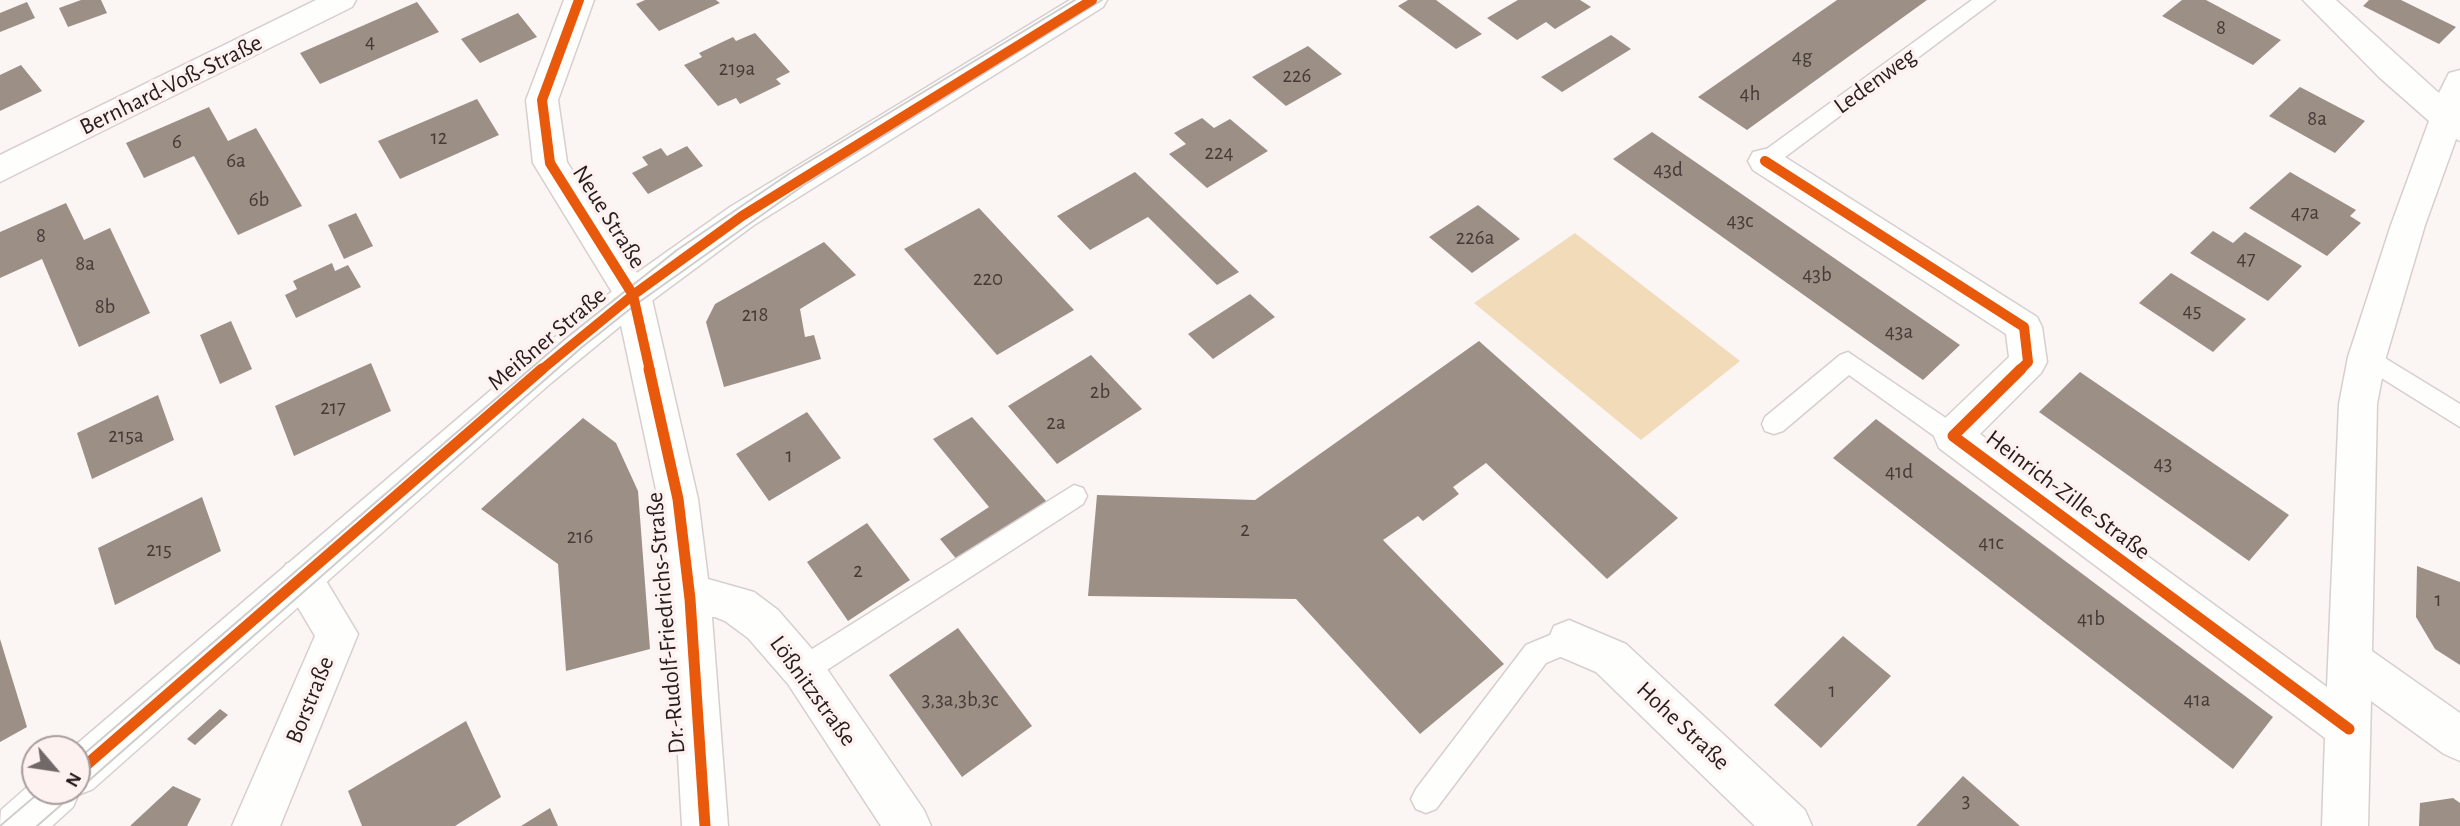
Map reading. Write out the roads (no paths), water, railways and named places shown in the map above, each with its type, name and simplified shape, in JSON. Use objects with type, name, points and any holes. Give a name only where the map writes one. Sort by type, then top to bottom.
[{"type":"street","name":"Bernhard-Voß-Straße","points":[[0,170],[341,0]]},
{"type":"street","name":"Neue Straße","points":[[579,0],[542,100],[550,163],[633,295]]},
{"type":"street","name":"Meißner Straße","points":[[91,761],[538,372],[633,295],[785,188],[1092,0]]},
{"type":"street","points":[[2318,0],[2452,123]]},
{"type":"street","points":[[2345,826],[2358,404],[2367,357],[2452,123],[2460,81]]},
{"type":"street","name":"Heinrich-Zille-Straße","points":[[1765,162],[2024,327],[2028,362],[1953,436],[2349,729]]},
{"type":"street","name":"Dr.-Rudolf-Friedrichs-Straße","points":[[633,295],[678,499],[690,599],[705,826]]},
{"type":"street","name":"Borstraße","points":[[255,826],[272,793],[337,634],[301,577]]},
{"type":"street","name":"Lößnitzstraße","points":[[690,599],[715,598],[740,606],[763,624],[803,670],[908,826]]},
{"type":"street","name":"Hohe Straße","points":[[1569,640],[1611,658],[1789,826]]},
{"type":"street","points":[[2351,661],[2460,739]]},
{"type":"street","points":[[16,826],[41,805]]},
{"type":"lane","name":"Ledenweg","points":[[1765,162],[1985,0]]},
{"type":"lane","points":[[2367,357],[2460,417]]},
{"type":"lane","points":[[1774,424],[1848,362],[1953,436]]},
{"type":"lane","points":[[803,670],[1074,496]]},
{"type":"lane","points":[[1426,799],[1536,654],[1569,640]]},
{"type":"tram line","points":[[91,748],[566,338],[677,250],[790,173],[1075,0]]},
{"type":"tram line","points":[[37,826],[581,348],[635,305],[804,185],[1102,0]]},
{"type":"tram line","points":[[0,826],[25,805]]}]
